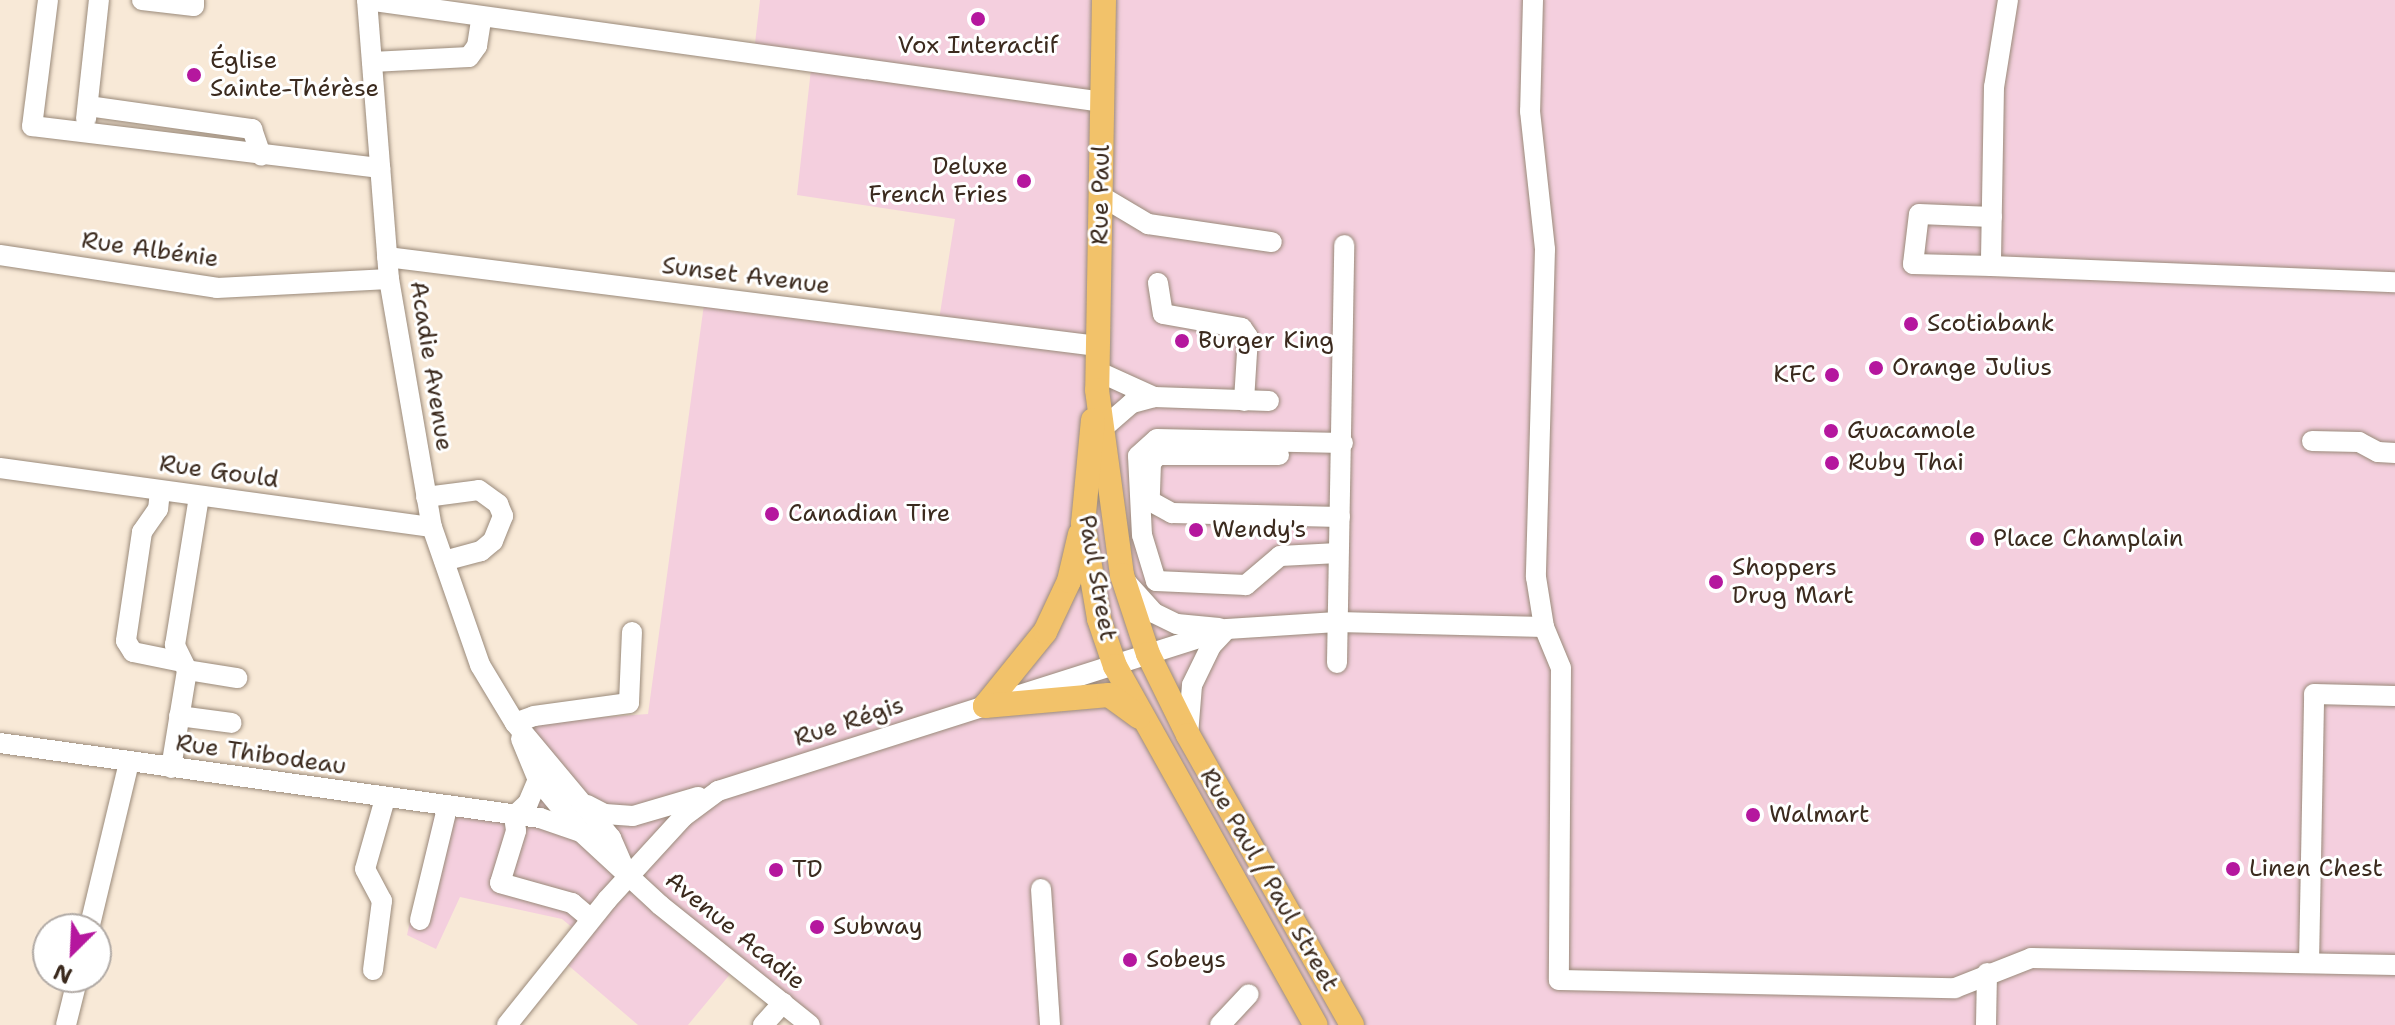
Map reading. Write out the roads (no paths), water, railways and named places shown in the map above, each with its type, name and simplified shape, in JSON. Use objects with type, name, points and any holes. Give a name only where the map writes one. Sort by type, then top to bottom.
[{"type":"main road","name":"Rue Paul","points":[[1097,369],[1104,0]]},
{"type":"main road","name":"Paul Street","points":[[1097,369],[1122,575],[1148,654],[1188,735]]},
{"type":"main road","name":"Paul Street","points":[[1097,369],[1084,474],[1083,524],[1099,619],[1115,666],[1316,1025]]},
{"type":"main road","points":[[985,706],[1045,632],[1069,581],[1083,524]]},
{"type":"main road","points":[[985,706],[1109,695],[1132,709],[1151,731]]},
{"type":"main road","name":"Rue Paul / Paul Street","points":[[1188,735],[1352,1025]]},
{"type":"street","points":[[48,0],[32,126],[380,168]]},
{"type":"street","points":[[85,132],[99,0]]},
{"type":"street","points":[[143,0],[194,6],[194,0]]},
{"type":"street","points":[[367,0],[1103,102]]},
{"type":"street","name":"Acadie Avenue","points":[[367,0],[389,279],[432,527],[480,665],[515,723],[538,780],[581,832],[628,877]]},
{"type":"street","points":[[1533,0],[1530,111],[1545,249],[1536,577],[1544,627],[1561,668],[1559,980],[1955,988],[2031,958],[2395,965]]},
{"type":"street","points":[[1991,266],[1994,87],[2008,0]]},
{"type":"street","points":[[372,62],[469,57],[477,46],[482,16]]},
{"type":"street","points":[[88,106],[252,129],[261,155]]},
{"type":"street","points":[[1101,196],[1148,224],[1272,242]]},
{"type":"street","points":[[1992,217],[1919,214],[1913,264],[2395,282]]},
{"type":"street","points":[[1337,663],[1344,245]]},
{"type":"street","name":"Rue Albénie","points":[[0,255],[217,288],[389,279]]},
{"type":"street","name":"Sunset Avenue","points":[[387,257],[1097,369],[1154,397]]},
{"type":"street","points":[[1158,283],[1163,314],[1242,328],[1248,337],[1244,401]]},
{"type":"street","points":[[1102,429],[1132,403],[1154,397],[1269,401]]},
{"type":"street","points":[[1338,553],[1280,556],[1246,585],[1156,581],[1142,535],[1138,456],[1157,439],[1342,449]]},
{"type":"street","points":[[2312,441],[2359,442],[2378,452],[2395,453]]},
{"type":"street","points":[[1340,517],[1162,512],[1150,501],[1148,486],[1151,463],[1158,455],[1342,449]]},
{"type":"street","name":"Rue Gould","points":[[0,468],[432,527]]},
{"type":"street","points":[[426,497],[479,490],[498,504],[503,516],[493,541],[481,551],[444,561]]},
{"type":"street","points":[[160,491],[158,509],[142,532],[126,641],[133,652],[237,678]]},
{"type":"street","points":[[171,768],[185,666],[175,645],[199,496]]},
{"type":"street","points":[[1122,575],[1154,613],[1177,624],[1227,629],[1337,622],[1544,627]]},
{"type":"street","points":[[1188,735],[1192,685],[1211,646],[1227,629]]},
{"type":"street","name":"Rue Régis","points":[[507,1025],[628,877],[683,817],[718,791],[1227,629]]},
{"type":"street","points":[[515,723],[534,716],[629,703],[632,632]]},
{"type":"street","points":[[2309,963],[2314,694],[2395,696]]},
{"type":"street","points":[[179,716],[232,723]]},
{"type":"street","name":"Acadie Avenue","points":[[515,723],[611,838],[628,877]]},
{"type":"street","name":"Rue Thibodeau","points":[[0,743],[548,820],[581,832]]},
{"type":"street","points":[[93,913],[129,762]]},
{"type":"street","points":[[538,780],[528,803],[514,816],[516,831],[500,883],[572,903],[591,919]]},
{"type":"street","points":[[582,802],[605,814],[633,816],[718,791]]},
{"type":"street","points":[[373,970],[382,901],[365,869],[385,799]]},
{"type":"street","points":[[420,920],[447,808]]},
{"type":"street","name":"Avenue Acadie","points":[[628,877],[810,1025]]},
{"type":"street","points":[[1041,889],[1050,1025]]},
{"type":"street","points":[[1986,1025],[1987,973]]},
{"type":"street","points":[[66,1025],[74,993]]},
{"type":"street","points":[[1220,1025],[1249,994]]},
{"type":"street","points":[[763,1025],[783,1003]]},
{"type":"place","name":"Vox Interactif","points":[[978,19]]},
{"type":"place","name":"Église Sainte-Thérèse","points":[[194,75]]},
{"type":"place","name":"Deluxe French Fries","points":[[1024,181]]},
{"type":"place","name":"Scotiabank","points":[[1911,324]]},
{"type":"place","name":"Burger King","points":[[1182,341]]},
{"type":"place","name":"Orange Julius","points":[[1876,368]]},
{"type":"place","name":"KFC","points":[[1832,375]]},
{"type":"place","name":"Guacamole","points":[[1831,431]]},
{"type":"place","name":"Ruby Thai","points":[[1832,463]]},
{"type":"place","name":"Canadian Tire","points":[[772,514]]},
{"type":"place","name":"Wendy's","points":[[1196,530]]},
{"type":"place","name":"Place Champlain","points":[[1977,539]]},
{"type":"place","name":"Shoppers Drug Mart","points":[[1716,582]]},
{"type":"place","name":"Walmart","points":[[1753,815]]},
{"type":"place","name":"Linen Chest","points":[[2233,869]]},
{"type":"place","name":"TD","points":[[776,870]]},
{"type":"place","name":"Subway","points":[[817,927]]},
{"type":"place","name":"Sobeys","points":[[1130,960]]}]
